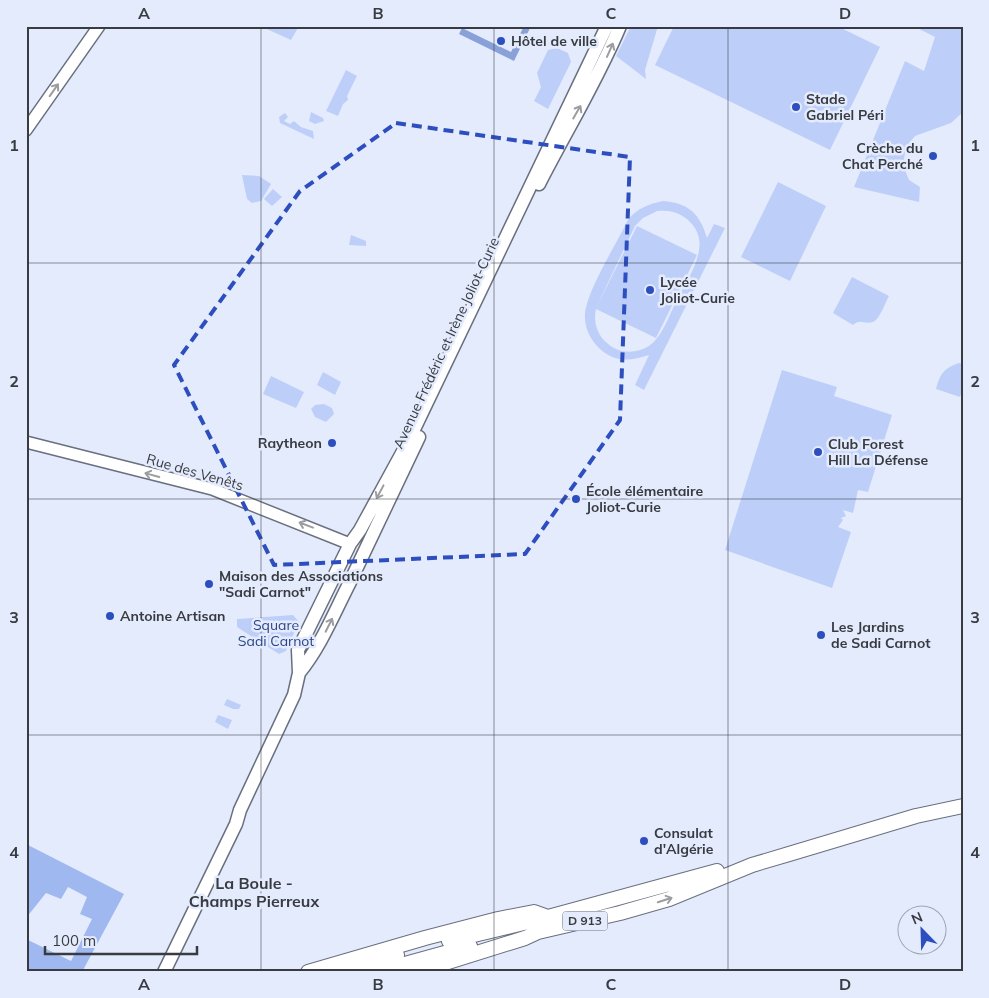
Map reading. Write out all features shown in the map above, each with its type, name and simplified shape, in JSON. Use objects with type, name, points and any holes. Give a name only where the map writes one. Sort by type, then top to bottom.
[{"type":"main road","name":"Avenue Frédéric et Irène Joliot-Curie","points":[[164,972],[279,731],[294,695],[299,672],[298,650],[350,544],[360,530],[406,444],[607,26]]},
{"type":"main road","name":"Avenue Frédéric et Irène Joliot-Curie","points":[[299,672],[312,656],[373,537],[506,251],[560,142],[600,73],[620,26]]},
{"type":"main road","name":"D 913","points":[[916,816],[920,810],[963,796]]},
{"type":"main road","name":"D 913","points":[[376,972],[467,947],[538,932],[669,899],[752,865],[916,816],[963,806]]},
{"type":"main road","name":"D 913","points":[[343,972],[446,941],[548,917],[739,864],[752,865]]},
{"type":"main road","points":[[626,896],[638,907]]},
{"type":"main road","name":"D 913","points":[[308,972],[426,938],[534,912],[548,917]]},
{"type":"main road","name":"D 913","points":[[416,972],[525,938],[538,932]]},
{"type":"main road","points":[[426,938],[446,941]]},
{"type":"street","points":[[26,130],[99,26]]},
{"type":"street","name":"Rue des Venêts","points":[[26,442],[212,489],[350,544]]},
{"type":"highlighted area","points":[[396,123],[630,157],[620,420],[525,554],[274,565],[174,365],[300,191]]},
{"type":"green space","points":[[260,26],[299,26],[291,40]]},
{"type":"green space","points":[[631,26],[658,26],[645,70],[646,79],[616,56]]},
{"type":"green space","name":"Stade Gabriel Péri","points":[[674,26],[837,26],[880,47],[830,150],[655,65]]},
{"type":"green space","points":[[913,26],[963,26],[963,112],[951,123],[915,136],[906,147],[903,165],[909,180],[920,187],[919,202],[854,187],[905,61],[924,71],[935,37]]},
{"type":"green space","points":[[557,48],[568,53],[571,62],[548,109],[534,101],[541,87],[537,73],[548,50]]},
{"type":"green space","points":[[346,70],[357,76],[347,96],[348,100],[343,104],[338,116],[326,111]]},
{"type":"green space","points":[[311,112],[323,118],[324,121],[315,124],[309,121]]},
{"type":"green space","points":[[285,113],[288,117],[284,121],[290,124],[294,121],[301,127],[313,131],[314,139],[280,123],[279,117]]},
{"type":"green space","points":[[242,175],[259,176],[271,184],[261,201],[252,203],[247,199]]},
{"type":"green space","points":[[778,182],[826,206],[790,281],[741,257]]},
{"type":"green space","points":[[273,189],[282,197],[272,206],[264,199]]},
{"type":"green space","points":[[663,201],[680,204],[692,211],[701,222],[707,238],[714,224],[725,228],[644,390],[635,385],[649,355],[636,359],[618,359],[606,354],[596,345],[591,337],[587,328],[585,314],[591,292],[628,220],[648,205]],"holes":[[[657,211],[674,212],[689,221],[696,230],[699,250],[692,271],[658,337],[644,349],[622,351],[611,347],[598,332],[596,309],[656,338],[697,255],[637,226],[596,308],[635,226],[643,218]]]},
{"type":"green space","points":[[351,235],[366,241],[366,246],[349,245]]},
{"type":"green space","points":[[852,277],[889,296],[880,314],[873,322],[858,322],[853,325],[833,313]]},
{"type":"green space","points":[[959,363],[963,364],[963,388],[960,397],[936,389],[943,372]]},
{"type":"green space","name":"Club Forest Hill La Défense","points":[[782,370],[837,387],[834,396],[892,415],[868,492],[858,490],[853,513],[843,510],[846,516],[841,518],[843,520],[838,527],[851,532],[832,588],[725,550]]},
{"type":"green space","points":[[323,372],[341,382],[335,395],[317,385]]},
{"type":"green space","points":[[271,376],[304,392],[296,408],[263,394]]},
{"type":"green space","points":[[324,404],[332,408],[334,414],[326,422],[315,417],[311,409],[315,405]]},
{"type":"green space","name":"Square Sadi Carnot","points":[[293,615],[299,622],[286,651],[279,654],[237,627],[237,619]]},
{"type":"green space","points":[[227,699],[241,705],[239,709],[233,709],[224,705]]},
{"type":"green space","points":[[218,715],[232,720],[228,729],[215,722]]},
{"type":"shaded area","points":[[524,26],[530,28],[514,61],[459,34],[462,28],[511,52]]},
{"type":"shaded area","points":[[26,844],[124,894],[82,972],[26,972],[26,939],[71,961],[92,919],[80,914],[87,897],[68,887],[61,899],[46,893],[26,918]]},
{"type":"place","name":"Hôtel de ville","points":[[501,41]]},
{"type":"place","name":"Stade Gabriel Péri","points":[[796,107]]},
{"type":"place","name":"Crèche du Chat Perché","points":[[933,156]]},
{"type":"place","name":"Lycée Joliot-Curie","points":[[650,290]]},
{"type":"place","name":"Raytheon","points":[[332,443]]},
{"type":"place","name":"Club Forest Hill La Défense","points":[[818,452]]},
{"type":"place","name":"École élémentaire Joliot-Curie","points":[[576,499]]},
{"type":"place","name":"Maison des Associations \"Sadi Carnot\"","points":[[209,584]]},
{"type":"place","name":"Antoine Artisan","points":[[110,616]]},
{"type":"place","name":"Les Jardins de Sadi Carnot","points":[[821,635]]},
{"type":"place","name":"Consulat d'Algérie","points":[[644,841]]},
{"type":"district","name":"La Boule - Champs Pierreux","points":[[254,892]]}]
